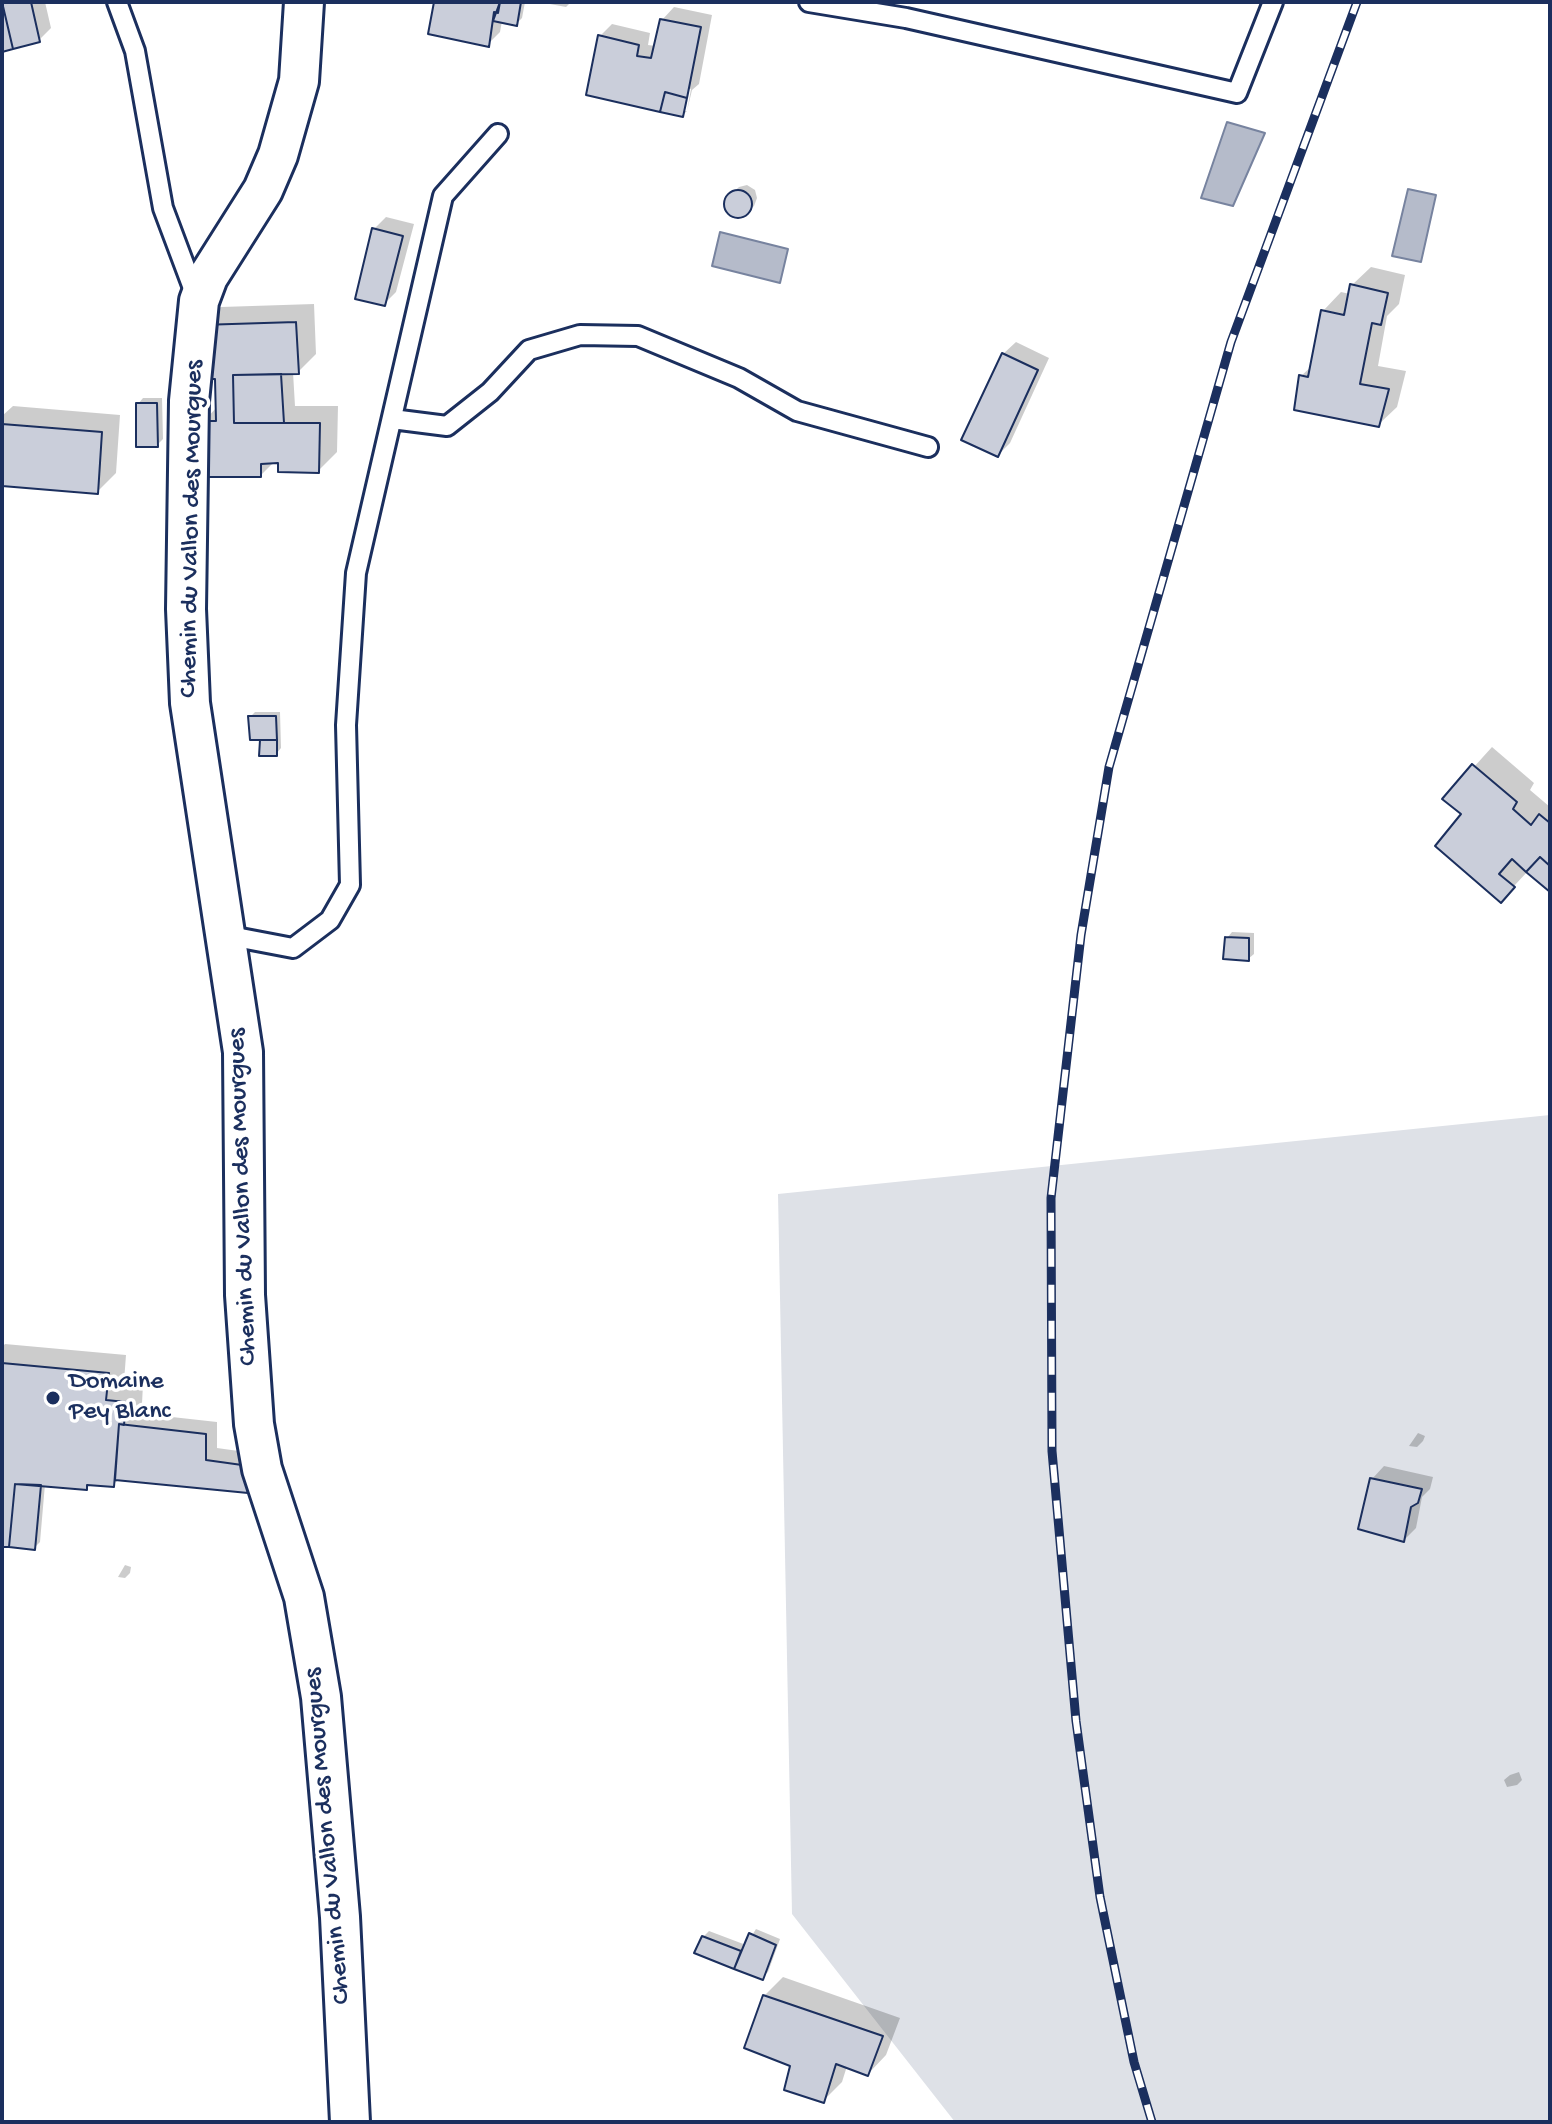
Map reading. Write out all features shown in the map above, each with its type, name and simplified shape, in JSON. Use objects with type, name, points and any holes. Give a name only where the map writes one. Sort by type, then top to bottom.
[{"type":"street","name":"Chemin du Vallon des Mourgues","points":[[304,2],[299,81],[278,155],[263,190],[208,277],[199,301],[189,401],[186,609],[190,703],[243,1052],[245,1295],[254,1424],[262,1469],[304,1597],[321,1697],[340,1917],[350,2122]]},
{"type":"lane","points":[[117,2],[135,51],[163,208],[199,301]]},
{"type":"lane","points":[[809,2],[906,18],[1237,93],[1273,2]]},
{"type":"lane","points":[[225,935],[293,948],[330,920],[350,885],[346,725],[356,573],[443,196],[498,134]]},
{"type":"lane","points":[[392,419],[447,426],[490,392],[529,350],[580,335],[638,336],[739,378],[797,411],[928,447]]},
{"type":"shaded area","points":[[1550,1115],[1550,2122],[955,2122],[792,1914],[778,1194]]},
{"type":"water","points":[[1227,122],[1265,133],[1233,206],[1201,198]]},
{"type":"water","points":[[1408,189],[1436,195],[1421,262],[1392,256]]},
{"type":"water","points":[[720,232],[788,249],[780,283],[712,266]]},
{"type":"building","points":[[2,2],[13,49],[2,52]]},
{"type":"building","points":[[2,2],[31,2],[40,42],[13,49]]},
{"type":"building","points":[[434,2],[500,2],[498,13],[494,12],[489,47],[428,34]]},
{"type":"building","points":[[500,2],[521,2],[517,26],[493,21]]},
{"type":"building","points":[[660,19],[701,27],[687,98],[665,92],[660,112],[586,95],[598,35],[639,45],[637,56],[651,58]]},
{"type":"building","points":[[665,92],[687,98],[683,117],[660,112]]},
{"type":"building","points":[[738,190],[748,194],[752,204],[748,214],[738,218],[728,214],[724,204],[728,194]]},
{"type":"building","points":[[372,228],[403,236],[385,306],[355,299]]},
{"type":"building","points":[[1350,284],[1388,293],[1381,325],[1372,323],[1360,384],[1389,389],[1379,427],[1294,410],[1299,375],[1308,377],[1321,310],[1344,315]]},
{"type":"building","points":[[296,322],[299,374],[233,375],[234,423],[320,423],[319,473],[278,472],[278,463],[261,464],[261,477],[200,477],[201,421],[216,421],[215,379],[201,379],[200,325]]},
{"type":"building","points":[[1002,353],[1038,370],[998,457],[961,440]]},
{"type":"building","points":[[281,374],[284,423],[234,423],[233,375]]},
{"type":"building","points":[[136,403],[157,403],[158,447],[136,447]]},
{"type":"building","points":[[2,424],[102,432],[98,494],[2,486]]},
{"type":"building","points":[[248,716],[276,716],[277,740],[250,740]]},
{"type":"building","points":[[260,740],[277,740],[277,756],[259,756]]},
{"type":"building","points":[[1472,764],[1517,802],[1513,809],[1531,825],[1539,814],[1550,823],[1550,866],[1540,857],[1526,872],[1512,859],[1499,874],[1515,887],[1501,903],[1435,846],[1461,814],[1442,799]]},
{"type":"building","points":[[1540,857],[1550,866],[1550,892],[1526,872]]},
{"type":"building","points":[[1225,937],[1249,938],[1249,961],[1223,959]]},
{"type":"building","points":[[2,1363],[109,1373],[106,1400],[126,1402],[124,1425],[119,1424],[114,1487],[87,1485],[87,1490],[15,1484],[9,1547],[2,1547]]},
{"type":"building","points":[[119,1424],[206,1434],[206,1460],[242,1465],[248,1493],[115,1480]]},
{"type":"building","points":[[1370,1478],[1422,1489],[1418,1503],[1411,1507],[1404,1542],[1358,1529]]},
{"type":"building","points":[[15,1484],[41,1485],[35,1550],[9,1547]]},
{"type":"building","points":[[749,1933],[776,1945],[763,1980],[734,1969]]},
{"type":"building","points":[[702,1936],[741,1951],[734,1969],[694,1953]]},
{"type":"building","points":[[763,1995],[883,2036],[868,2076],[836,2064],[824,2103],[784,2090],[790,2066],[744,2048]]},
{"type":"railway","points":[[1152,2122],[1134,2062],[1100,1897],[1076,1721],[1052,1451],[1051,1198],[1081,935],[1109,767],[1231,342],[1357,2]]},
{"type":"place","name":"Domaine Pey Blanc","points":[[53,1398]]}]
